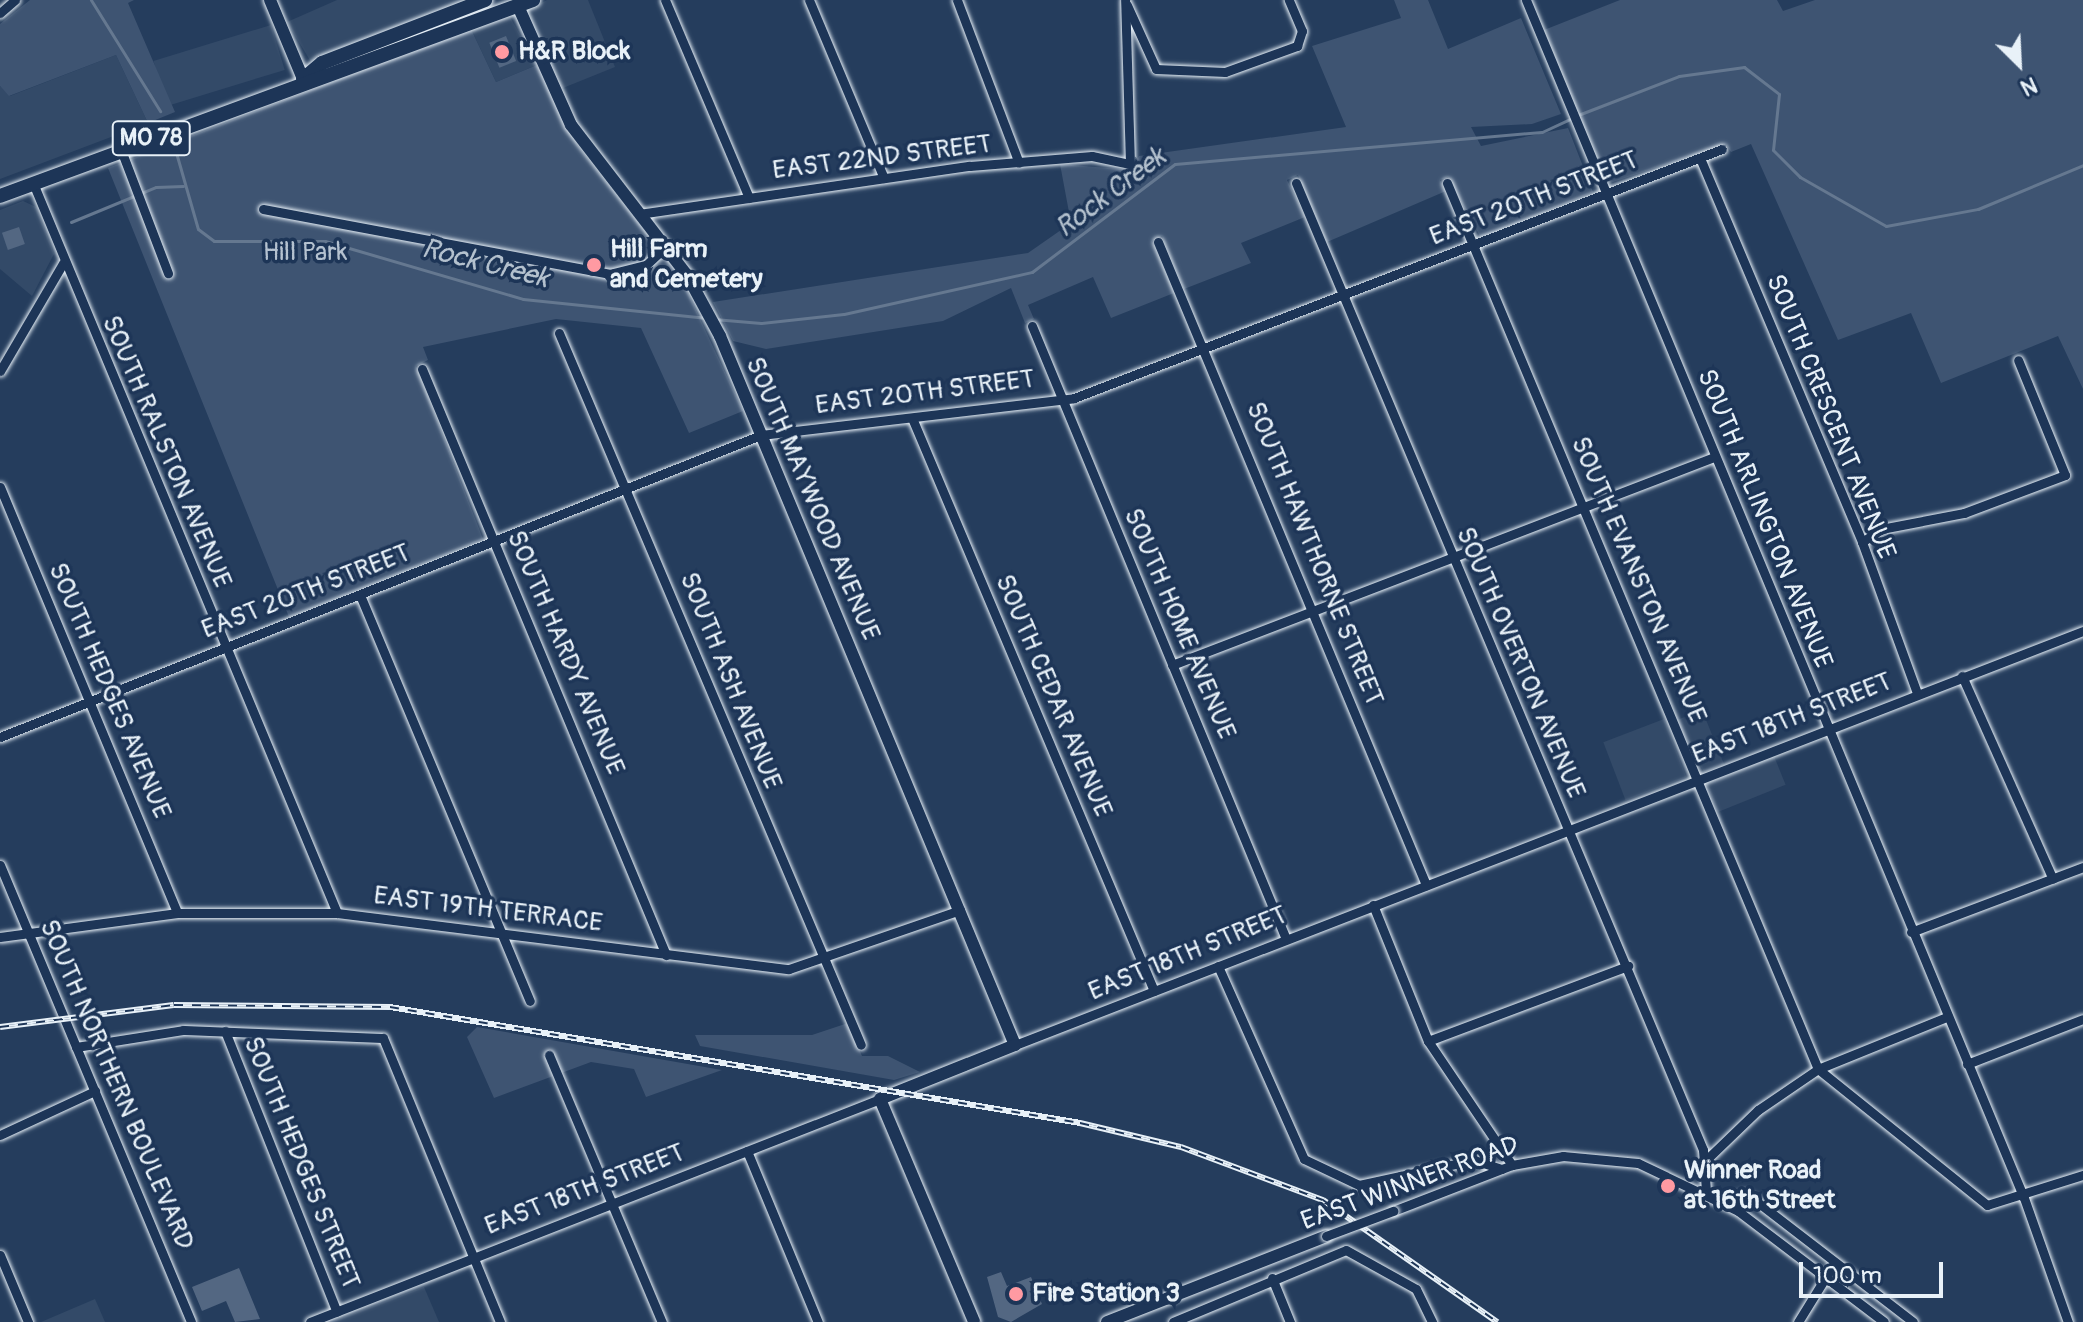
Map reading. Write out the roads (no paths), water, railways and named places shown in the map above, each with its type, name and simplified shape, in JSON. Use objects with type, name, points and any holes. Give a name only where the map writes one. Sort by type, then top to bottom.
[{"type":"main road","name":"MO 78","points":[[303,79],[322,63],[485,0]]},
{"type":"main road","name":"MO 78","points":[[0,196],[303,79],[331,78],[516,3],[533,0]]},
{"type":"street","points":[[0,13],[15,0]]},
{"type":"street","points":[[270,0],[303,79]]},
{"type":"street","points":[[665,0],[749,198]]},
{"type":"street","points":[[809,0],[884,178]]},
{"type":"street","points":[[957,0],[1019,163]]},
{"type":"street","points":[[1125,0],[1156,69],[1246,69],[1297,46],[1302,36],[1289,0]]},
{"type":"street","name":"EAST 22ND STREET","points":[[639,214],[884,178],[1019,163],[1092,156],[1130,164],[1125,0]]},
{"type":"street","name":"SOUTH ARLINGTON AVENUE","points":[[1526,0],[2024,1198],[2068,1322]]},
{"type":"street","name":"SOUTH MAYWOOD AVENUE","points":[[516,3],[571,125],[701,296],[1015,1045]]},
{"type":"street","points":[[120,149],[141,193],[168,273]]},
{"type":"street","name":"EAST 20TH STREET","points":[[0,737],[761,435],[1062,399],[1204,350],[1722,149]]},
{"type":"street","name":"SOUTH CRESCENT AVENUE","points":[[1700,158],[1862,542],[1917,693]]},
{"type":"street","name":"SOUTH RALSTON AVENUE","points":[[33,183],[63,263],[223,648],[337,913]]},
{"type":"street","name":"SOUTH OVERTON AVENUE","points":[[1296,183],[1452,560],[1628,966],[1707,1159]]},
{"type":"street","name":"SOUTH EVANSTON AVENUE","points":[[1447,183],[1818,1069],[1987,1205],[2024,1198],[2083,1175]]},
{"type":"street","points":[[263,209],[609,274],[646,265],[664,248]]},
{"type":"street","name":"SOUTH HAWTHORNE STREET","points":[[1158,242],[1426,885]]},
{"type":"street","points":[[0,371],[63,263]]},
{"type":"street","name":"SOUTH HOME AVENUE","points":[[1032,326],[1286,939]]},
{"type":"street","name":"SOUTH ASH AVENUE","points":[[559,333],[628,487],[861,1045]]},
{"type":"street","points":[[1862,542],[1881,529],[1964,513],[2065,475],[2018,360]]},
{"type":"street","name":"SOUTH HARDY AVENUE","points":[[422,369],[666,955]]},
{"type":"street","name":"SOUTH CEDAR AVENUE","points":[[912,418],[1154,991]]},
{"type":"street","points":[[1172,665],[1584,510],[1714,457]]},
{"type":"street","name":"SOUTH HEDGES AVENUE","points":[[0,487],[177,913]]},
{"type":"street","points":[[360,595],[530,1001]]},
{"type":"street","name":"EAST 18TH STREET","points":[[310,1322],[1373,905],[2083,631]]},
{"type":"street","points":[[1962,676],[2053,879]]},
{"type":"street","name":"SOUTH NORTHERN BOULEVARD","points":[[0,865],[191,1322]]},
{"type":"street","points":[[1911,932],[2083,867]]},
{"type":"street","points":[[1373,905],[1428,1041],[1512,1165]]},
{"type":"street","name":"EAST 19TH TERRACE","points":[[0,937],[177,913],[337,913],[767,970],[824,960],[960,910]]},
{"type":"street","points":[[1218,966],[1304,1159],[1359,1185],[1474,1160],[1502,1169]]},
{"type":"street","points":[[1428,1041],[1628,966]]},
{"type":"street","points":[[1706,1191],[1707,1159],[1758,1110],[1818,1069],[1947,1017]]},
{"type":"street","points":[[1967,1064],[2083,1019]]},
{"type":"street","points":[[76,1047],[148,1033],[225,1031],[373,1033],[386,1041],[500,1322]]},
{"type":"street","name":"SOUTH HEDGES STREET","points":[[225,1031],[337,1312]]},
{"type":"street","points":[[549,1055],[615,1202],[662,1322]]},
{"type":"street","points":[[0,1135],[95,1091]]},
{"type":"street","points":[[880,1099],[974,1322]]},
{"type":"street","points":[[747,1151],[818,1322]]},
{"type":"street","name":"EAST WINNER ROAD","points":[[1107,1322],[1132,1317],[1326,1236],[1512,1165],[1612,1158],[1706,1191],[1884,1322]]},
{"type":"street","points":[[1723,1202],[1744,1194],[1756,1201],[1913,1322]]},
{"type":"street","points":[[1173,1322],[1272,1278],[1346,1250],[1416,1289],[1431,1321]]},
{"type":"street","points":[[0,1255],[28,1322]]},
{"type":"street","points":[[1798,1322],[1823,1276],[1835,1262]]},
{"type":"street","points":[[1272,1278],[1290,1322]]},
{"type":"waterway","name":"Rock Creek","points":[[91,0],[160,111]]},
{"type":"waterway","name":"Rock Creek","points":[[1578,115],[1679,76],[1744,67],[1779,94],[1773,150],[1800,177],[1886,226],[1978,209],[2083,165]]},
{"type":"waterway","name":"Rock Creek","points":[[714,319],[761,323],[844,314],[1032,272],[1175,164],[1542,132],[1572,118]]},
{"type":"waterway","name":"Rock Creek","points":[[175,149],[198,229],[214,241],[325,241],[523,299],[707,318]]},
{"type":"waterway","points":[[71,222],[156,187],[183,186]]},
{"type":"railway","points":[[0,1027],[174,1005],[390,1007],[1080,1123],[1181,1147],[1323,1200],[1497,1322]]},
{"type":"place","name":"H&R Block","points":[[502,52]]},
{"type":"place","name":"Hill Farm and Cemetery","points":[[594,265]]},
{"type":"place","name":"Winner Road at 16th Street","points":[[1668,1186]]},
{"type":"place","name":"Fire Station 3","points":[[1016,1294]]},
{"type":"park label","name":"Hill Park","points":[[305,253]]}]
